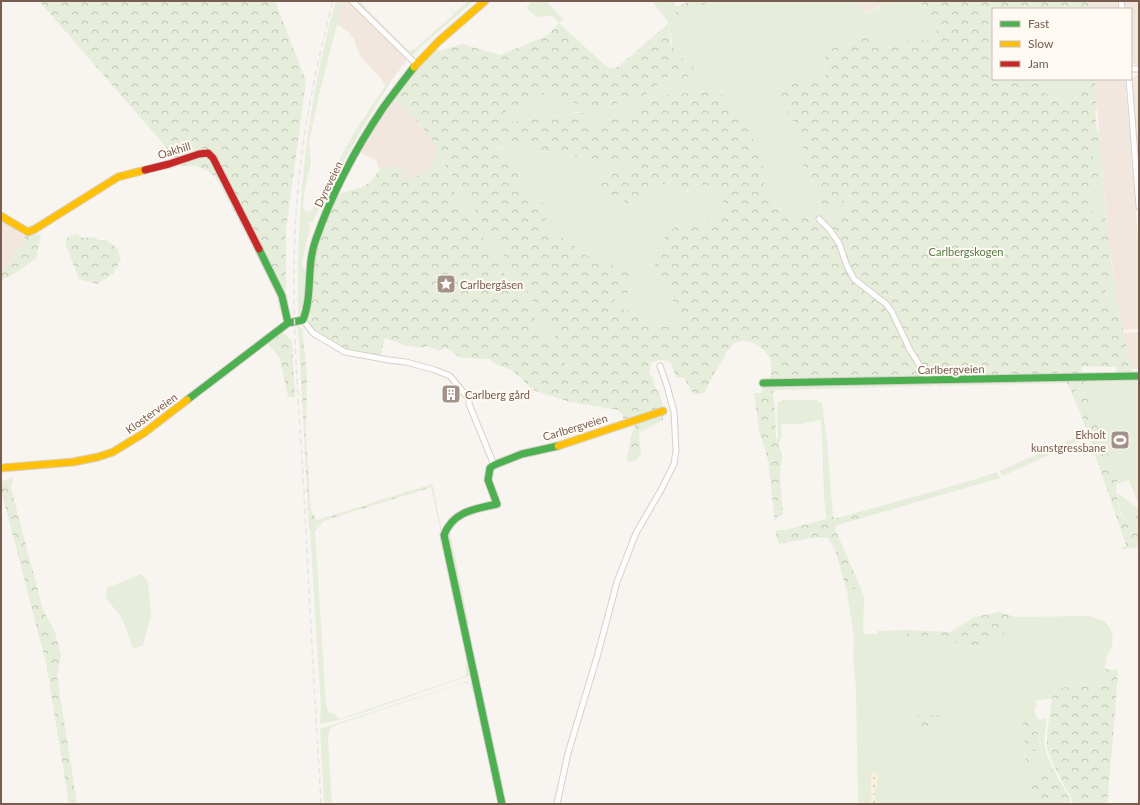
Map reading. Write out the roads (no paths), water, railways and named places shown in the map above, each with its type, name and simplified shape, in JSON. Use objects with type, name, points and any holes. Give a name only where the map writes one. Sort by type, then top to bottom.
[{"type":"street","points":[[352,1],[416,64]]},
{"type":"street","name":"Dyreveien","points":[[303,320],[307,310],[312,254],[322,220],[358,148],[383,108],[416,64],[439,41],[485,1]]},
{"type":"street","points":[[1129,80],[1139,207]]},
{"type":"street","name":"Oakhill","points":[[1,216],[28,232],[35,230],[118,177],[208,153],[213,158],[282,296],[286,305],[285,316],[290,323]]},
{"type":"street","points":[[819,219],[829,229],[839,243],[847,266],[854,279],[886,304],[892,312],[910,350],[929,380]]},
{"type":"street","points":[[290,323],[303,320],[313,333],[345,352],[406,362],[450,376],[469,399],[469,404],[494,465],[490,468],[488,480],[497,504],[458,515],[447,526],[444,535],[502,804]]},
{"type":"street","name":"Klosterveien","points":[[1,468],[73,462],[98,457],[113,452],[144,433],[290,323]]},
{"type":"street","points":[[557,804],[572,734],[597,657],[625,558],[636,533],[674,464],[676,450],[674,412],[660,366]]},
{"type":"street","name":"Carlbergveien","points":[[763,383],[1139,376]]},
{"type":"street","name":"Carlbergveien","points":[[494,465],[522,454],[556,446],[663,411]]},
{"type":"railway","points":[[321,804],[296,362],[294,265],[299,174],[303,145],[319,58],[333,1]]},
{"type":"place","name":"Carlbergåsen","points":[[446,284]]},
{"type":"place","name":"Carlberg gård","points":[[451,394]]},
{"type":"place","name":"Ekholt kunstgressbane","points":[[1120,440]]},
{"type":"park label","name":"Carlbergskogen","points":[[966,251]]}]
